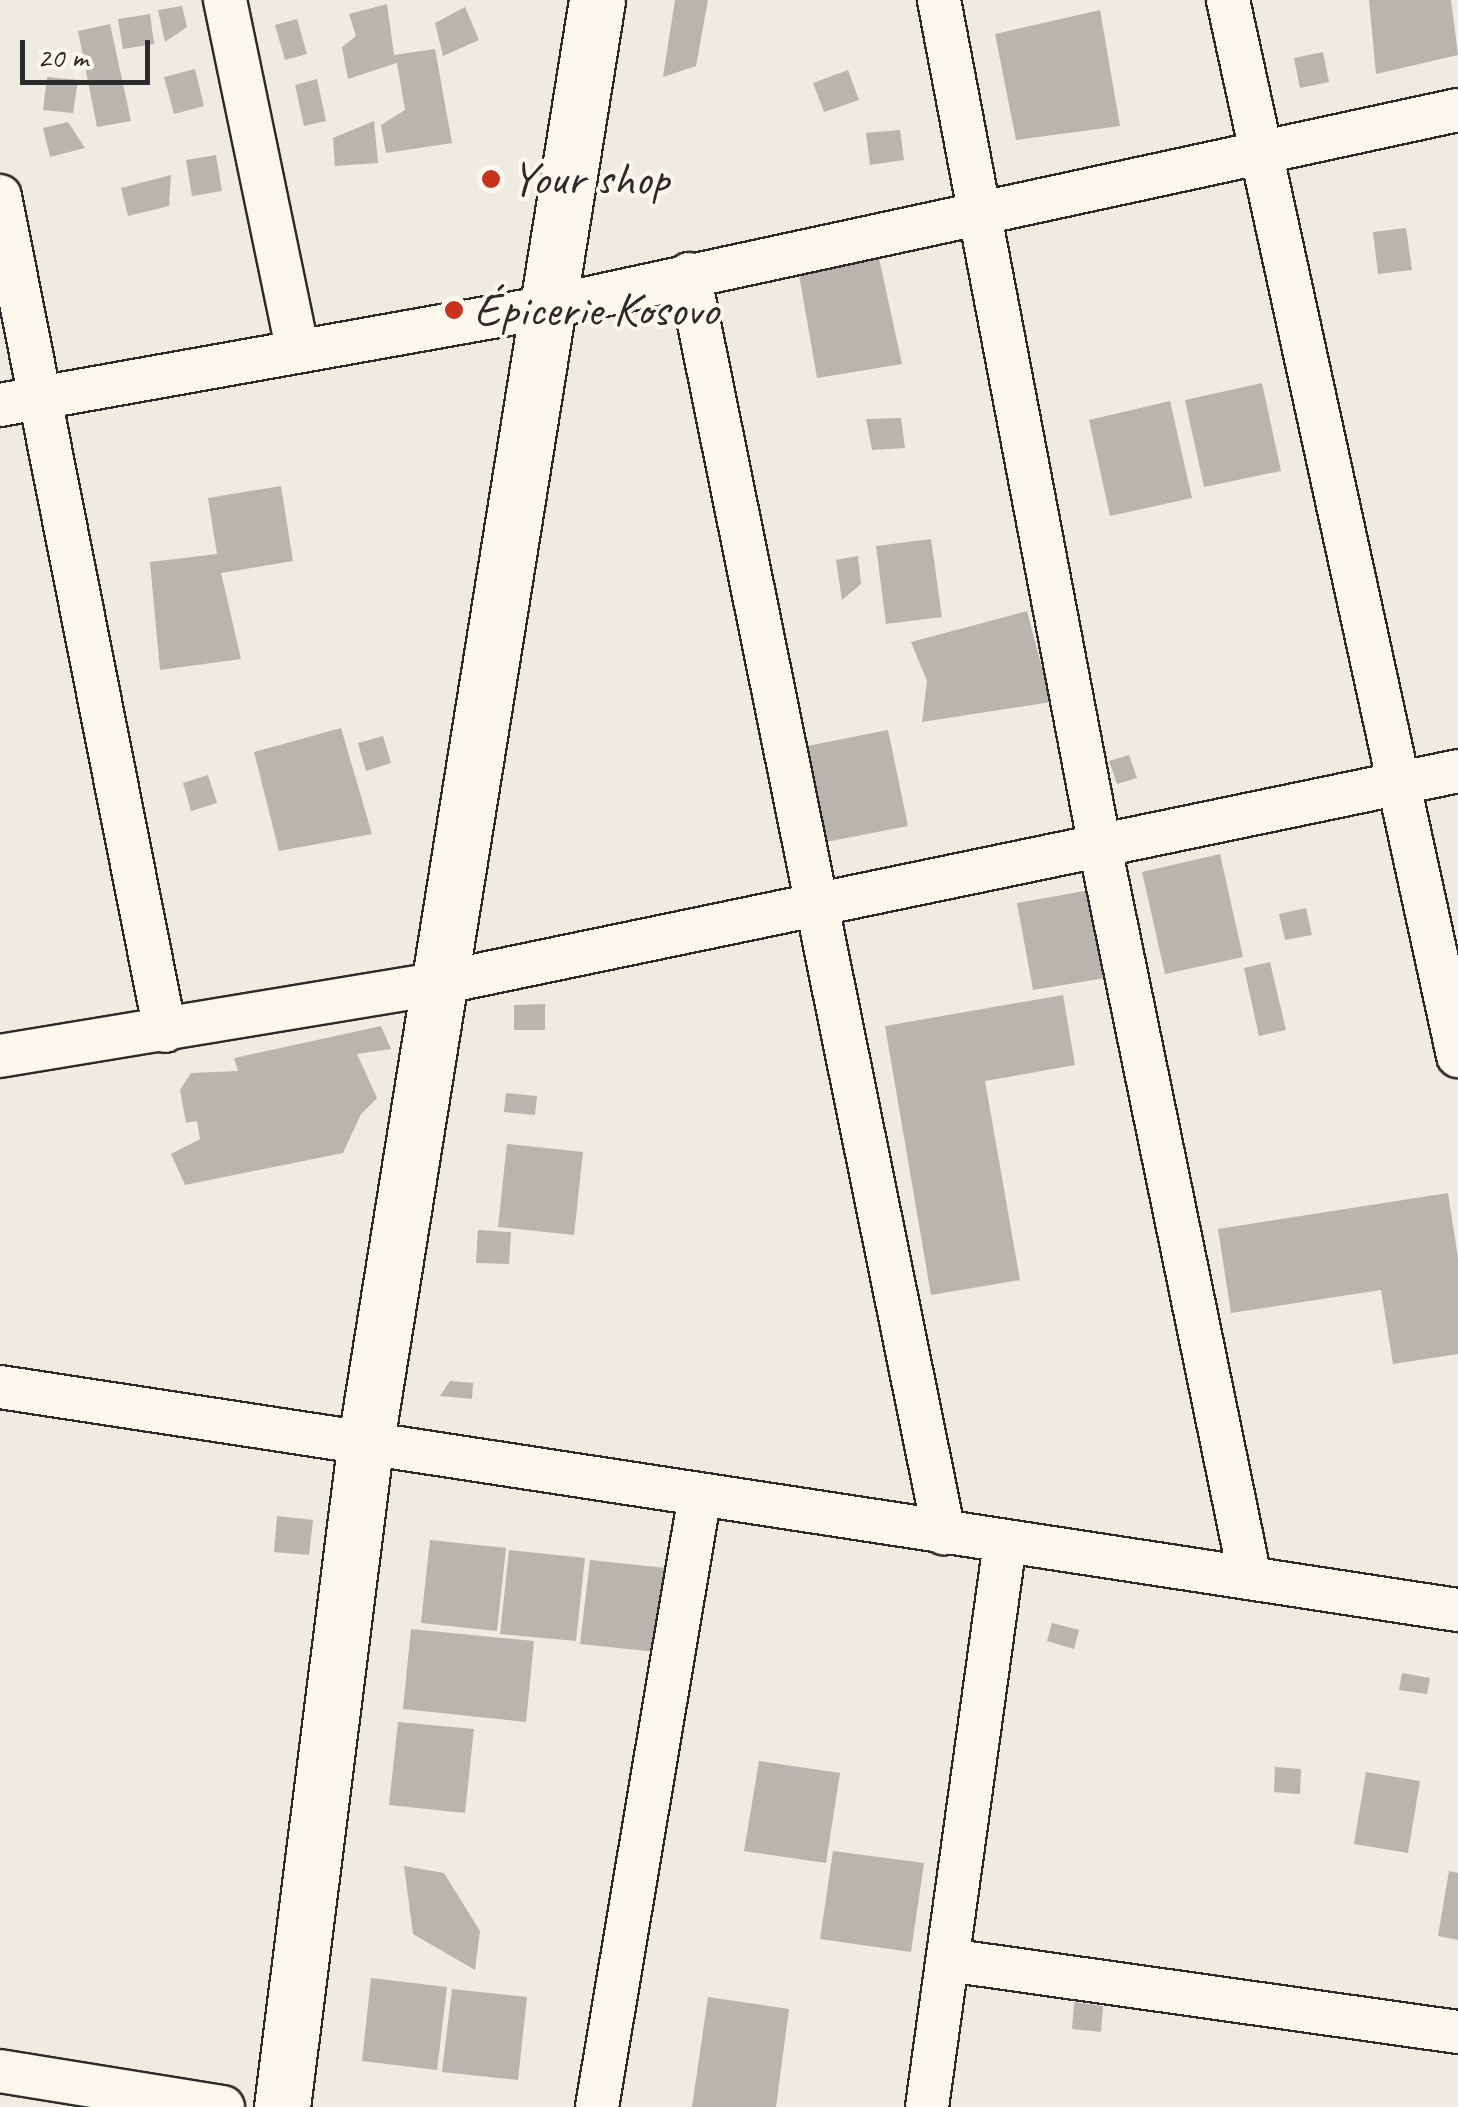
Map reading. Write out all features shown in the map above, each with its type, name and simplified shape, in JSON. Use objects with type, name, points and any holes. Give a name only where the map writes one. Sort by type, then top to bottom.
[{"type":"street","points":[[225,0],[298,351]]},
{"type":"street","points":[[282,2107],[365,1446],[597,0]]},
{"type":"street","points":[[940,0],[1100,847],[1250,1578]]},
{"type":"street","points":[[1228,0],[1458,1056]]},
{"type":"street","points":[[19,402],[548,306],[980,208],[1458,110]]},
{"type":"street","points":[[0,196],[19,402],[164,1030]]},
{"type":"street","points":[[689,274],[821,907],[944,1532]]},
{"type":"street","points":[[0,1056],[440,982],[821,907],[1458,771]]},
{"type":"street","points":[[0,1387],[365,1446],[1458,1610]]},
{"type":"street","points":[[597,2107],[700,1494]]},
{"type":"street","points":[[927,2107],[1004,1543]]},
{"type":"street","points":[[948,1960],[1458,2032]]},
{"type":"street","points":[[0,2072],[223,2107]]},
{"type":"building","points":[[675,0],[708,0],[696,66],[663,77]]},
{"type":"building","points":[[1369,0],[1451,0],[1458,55],[1376,74]]},
{"type":"building","points":[[387,4],[394,55],[435,49],[452,143],[386,153],[381,125],[405,110],[397,63],[348,79],[342,47],[356,36],[349,14]]},
{"type":"building","points":[[182,6],[187,27],[165,42],[158,10]]},
{"type":"building","points":[[465,7],[479,40],[443,56],[435,23]]},
{"type":"building","points":[[1100,10],[1120,126],[1016,140],[995,34]]},
{"type":"building","points":[[150,14],[154,44],[123,49],[118,19]]},
{"type":"building","points":[[297,19],[307,54],[285,60],[275,25]]},
{"type":"building","points":[[110,24],[131,121],[97,127],[78,31]]},
{"type":"building","points":[[1323,52],[1329,82],[1300,88],[1294,58]]},
{"type":"building","points":[[195,69],[204,106],[174,114],[164,77]]},
{"type":"building","points":[[848,70],[859,100],[824,112],[813,83]]},
{"type":"building","points":[[47,77],[78,80],[73,113],[43,110]]},
{"type":"building","points":[[317,79],[326,121],[304,126],[295,85]]},
{"type":"building","points":[[374,121],[378,163],[335,166],[333,138]]},
{"type":"building","points":[[68,122],[85,148],[50,157],[43,128]]},
{"type":"building","points":[[900,130],[904,160],[870,165],[866,133]]},
{"type":"building","points":[[216,155],[222,191],[192,196],[186,160]]},
{"type":"building","points":[[171,175],[169,206],[128,216],[121,188]]},
{"type":"building","points":[[1406,228],[1412,270],[1378,274],[1373,232]]},
{"type":"building","points":[[879,258],[902,364],[817,378],[798,269]]},
{"type":"building","points":[[1262,383],[1281,471],[1204,487],[1185,400]]},
{"type":"building","points":[[1170,401],[1192,498],[1110,516],[1089,420]]},
{"type":"building","points":[[901,418],[905,448],[872,450],[866,419]]},
{"type":"building","points":[[281,486],[293,561],[221,573],[241,659],[160,670],[150,562],[217,554],[208,498]]},
{"type":"building","points":[[931,539],[942,617],[886,624],[876,546]]},
{"type":"building","points":[[858,556],[861,584],[842,600],[836,560]]},
{"type":"building","points":[[1027,611],[1051,702],[922,722],[927,681],[911,642]]},
{"type":"building","points":[[341,728],[372,834],[279,851],[254,752]]},
{"type":"building","points":[[888,730],[908,826],[826,842],[807,746]]},
{"type":"building","points":[[383,736],[391,763],[366,771],[358,743]]},
{"type":"building","points":[[1129,755],[1137,778],[1117,784],[1109,761]]},
{"type":"building","points":[[208,775],[217,803],[191,811],[183,783]]},
{"type":"building","points":[[1220,854],[1243,957],[1165,974],[1142,872]]},
{"type":"building","points":[[1090,890],[1105,978],[1033,990],[1017,903]]},
{"type":"building","points":[[1306,908],[1312,935],[1285,940],[1279,914]]},
{"type":"building","points":[[1270,962],[1286,1030],[1259,1036],[1244,968]]},
{"type":"building","points":[[1063,995],[1075,1065],[985,1081],[1020,1280],[931,1295],[885,1026]]},
{"type":"building","points":[[545,1004],[545,1030],[514,1030],[514,1005]]},
{"type":"building","points":[[381,1026],[391,1049],[357,1054],[377,1098],[361,1114],[343,1153],[185,1185],[171,1154],[200,1139],[197,1121],[186,1123],[180,1090],[191,1073],[238,1071],[234,1058]]},
{"type":"building","points":[[506,1093],[537,1096],[535,1115],[504,1112]]},
{"type":"building","points":[[507,1144],[583,1152],[574,1235],[498,1227]]},
{"type":"building","points":[[1448,1193],[1458,1258],[1458,1354],[1393,1364],[1381,1290],[1231,1313],[1218,1229]]},
{"type":"building","points":[[478,1230],[511,1232],[509,1264],[476,1263]]},
{"type":"building","points":[[450,1381],[473,1383],[472,1399],[440,1396]]},
{"type":"building","points":[[277,1516],[313,1520],[309,1555],[274,1552]]},
{"type":"building","points":[[430,1540],[506,1548],[497,1631],[421,1623]]},
{"type":"building","points":[[509,1550],[585,1558],[576,1641],[500,1634]]},
{"type":"building","points":[[590,1560],[665,1568],[657,1652],[580,1644]]},
{"type":"building","points":[[1052,1623],[1079,1630],[1074,1649],[1047,1641]]},
{"type":"building","points":[[411,1629],[534,1641],[526,1722],[403,1709]]},
{"type":"building","points":[[1402,1673],[1430,1678],[1427,1694],[1399,1690]]},
{"type":"building","points":[[398,1722],[474,1729],[465,1813],[389,1805]]},
{"type":"building","points":[[759,1761],[840,1773],[826,1863],[744,1851]]},
{"type":"building","points":[[1275,1767],[1301,1769],[1300,1794],[1274,1792]]},
{"type":"building","points":[[1366,1772],[1420,1781],[1408,1853],[1354,1844]]},
{"type":"building","points":[[833,1851],[924,1863],[911,1952],[820,1939]]},
{"type":"building","points":[[404,1866],[444,1873],[480,1931],[475,1970],[413,1934]]},
{"type":"building","points":[[1449,1871],[1458,1873],[1458,1940],[1438,1936]]},
{"type":"building","points":[[371,1978],[447,1987],[437,2070],[362,2061]]},
{"type":"building","points":[[452,1989],[527,1997],[518,2080],[442,2072]]},
{"type":"building","points":[[708,1997],[789,2009],[776,2107],[692,2107]]},
{"type":"building","points":[[1074,2002],[1103,2006],[1101,2032],[1072,2029]]},
{"type":"place","name":"Your shop","points":[[491,179]]},
{"type":"place","name":"Épicerie Kosovo","points":[[454,310]]}]
